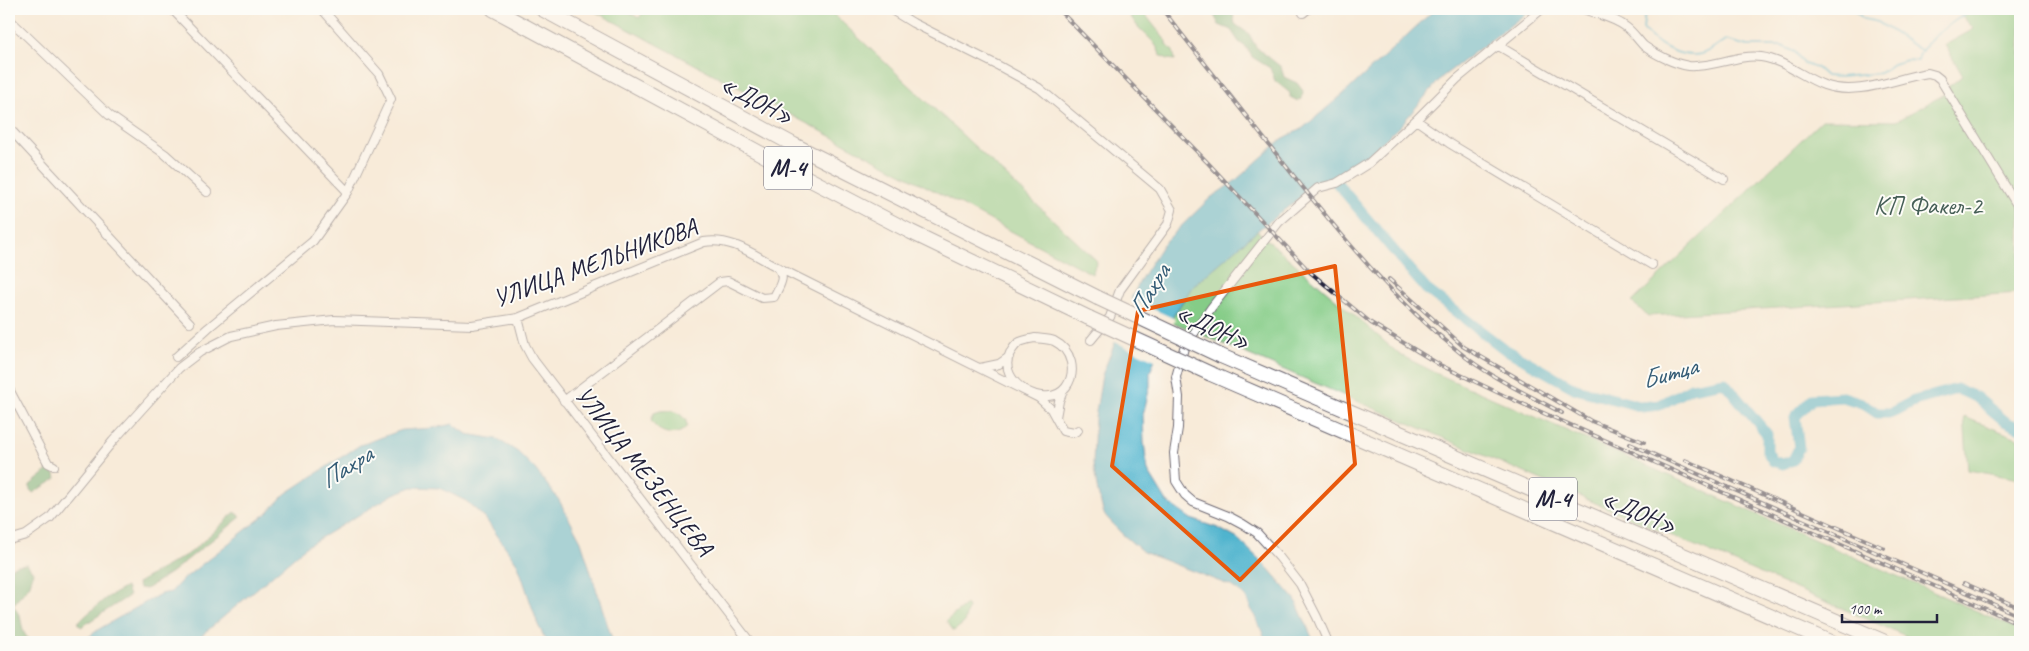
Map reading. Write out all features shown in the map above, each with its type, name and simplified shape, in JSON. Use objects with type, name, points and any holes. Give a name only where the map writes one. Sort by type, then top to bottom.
[{"type":"highway","name":"«ДОН»","points":[[493,9],[782,165],[912,232],[1089,318],[1211,374],[1830,642]]},
{"type":"highway","name":"«ДОН»","points":[[542,9],[802,149],[1098,298],[1221,356],[1885,642]]},
{"type":"street","points":[[172,9],[347,191]]},
{"type":"street","points":[[176,357],[222,316],[313,241],[347,191],[390,99],[379,74],[322,9]]},
{"type":"street","points":[[890,9],[913,23],[1039,88],[1160,189],[1172,210],[1168,224],[1120,290],[1110,317],[1090,340]]},
{"type":"street","points":[[1328,642],[1300,584],[1257,533],[1228,516],[1192,502],[1176,481],[1174,453],[1178,428],[1179,397],[1176,377],[1184,348],[1211,308],[1279,222],[1318,188],[1337,183],[1369,163],[1457,79],[1542,9]]},
{"type":"street","points":[[1584,9],[1626,26],[1650,50],[1688,66],[1745,57],[1761,57],[1778,61],[1823,85],[1838,88],[1871,86],[1928,73],[1935,75],[1940,79],[2020,210]]},
{"type":"street","points":[[9,19],[109,114],[165,154],[207,192]]},
{"type":"street","points":[[1497,45],[1724,179]]},
{"type":"street","points":[[1416,120],[1449,143],[1652,265]]},
{"type":"street","points":[[9,128],[190,323]]},
{"type":"street","name":"УЛИЦА МЕЛЬНИКОВА","points":[[9,540],[26,535],[50,518],[113,441],[179,368],[200,352],[231,336],[276,326],[334,320],[472,325],[518,318],[704,242],[730,243],[1025,391]]},
{"type":"street","points":[[564,401],[722,280],[728,281],[762,298],[774,297],[783,276],[782,271],[777,267]]},
{"type":"street","name":"УЛИЦА МЕЗЕНЦЕВА","points":[[518,318],[528,351],[564,401],[750,642]]},
{"type":"street","points":[[980,368],[999,364],[1008,357],[1014,346],[1020,342],[1035,338],[1054,341],[1067,352],[1073,365],[1071,380],[1059,400],[1056,417]]},
{"type":"street","points":[[1008,357],[1008,370],[1015,383],[1039,398],[1056,417],[1063,431],[1073,433],[1078,430]]},
{"type":"street","points":[[9,389],[48,463],[54,466]]},
{"type":"street","points":[[1025,391],[1045,397],[1063,391]]},
{"type":"highlighted area","points":[[1335,266],[1355,464],[1240,580],[1112,466],[1138,311]]},
{"type":"green space","points":[[590,9],[623,9],[639,18],[645,9],[828,9],[1097,261],[1092,274]]},
{"type":"green space","points":[[1125,9],[1141,9],[1166,41],[1166,45],[1173,51],[1175,60],[1160,55],[1154,44]]},
{"type":"green space","points":[[1211,9],[1232,9],[1235,24],[1249,34],[1256,47],[1281,67],[1284,77],[1297,83],[1303,91],[1302,99],[1298,101],[1290,97],[1290,93],[1275,81],[1270,68],[1252,57],[1247,48],[1239,42],[1231,30],[1219,25]]},
{"type":"green space","name":"КП Факел-2","points":[[1973,9],[2020,9],[2020,293],[1648,316],[1632,302],[1822,120],[1896,121],[1947,93],[1949,86],[1963,76],[1945,45],[1974,29],[1962,16]]},
{"type":"green space","points":[[1257,231],[1400,355],[1440,375],[2020,630],[2020,642],[1920,642],[1170,321],[1192,287]]},
{"type":"green space","points":[[660,411],[678,413],[684,418],[687,426],[678,433],[673,434],[658,429],[651,420],[654,413]]},
{"type":"green space","points":[[1964,417],[2020,439],[2020,479],[1968,470]]},
{"type":"green space","points":[[49,467],[54,469],[56,479],[33,493],[30,490],[30,485],[44,474]]},
{"type":"green space","points":[[235,512],[241,517],[172,572],[146,589],[139,588],[137,583],[191,552]]},
{"type":"green space","points":[[27,564],[33,572],[30,585],[13,605],[20,616],[26,635],[36,642],[9,642],[9,569],[17,565]]},
{"type":"green space","points":[[126,587],[129,596],[81,627],[77,623],[106,598]]},
{"type":"green space","points":[[966,605],[968,608],[964,623],[954,631],[946,621]]},
{"type":"water","name":"Пахра","points":[[1435,9],[1532,9],[1442,77],[1401,125],[1358,164],[1311,189],[1257,231],[1192,287],[1170,321],[1150,372],[1150,386],[1143,415],[1148,471],[1167,502],[1191,519],[1218,528],[1238,539],[1267,567],[1295,599],[1314,642],[1267,642],[1245,596],[1231,586],[1143,552],[1121,533],[1104,514],[1093,464],[1095,418],[1102,375],[1118,335],[1120,320],[1142,277],[1163,244],[1210,198],[1235,181],[1282,139],[1303,128],[1348,90]]},
{"type":"water","name":"Пахра","points":[[453,424],[467,434],[497,439],[518,452],[535,469],[559,500],[581,541],[613,642],[547,642],[538,625],[518,565],[485,518],[466,501],[439,488],[412,487],[394,494],[307,546],[194,642],[82,642],[99,629],[160,594],[171,592],[182,580],[267,513],[285,494],[360,445],[402,430],[433,428]]},
{"type":"pier","points":[[1129,298],[1175,319],[1157,361],[1113,341],[1118,319]]},
{"type":"waterway","points":[[1644,9],[1643,29],[1661,45],[1677,52],[1693,55],[1701,54],[1725,40],[1748,46],[1782,46],[1795,52],[1804,64],[1817,68],[1826,76],[1840,77],[1880,73],[1893,64],[1907,60],[1918,61],[1920,53],[1932,39],[1972,9]]},
{"type":"waterway","points":[[1852,9],[1864,19],[1878,22],[1922,51]]},
{"type":"waterway","name":"Битца","points":[[1322,169],[1331,176],[1426,289],[1503,348],[1576,389],[1643,407],[1660,405],[1691,388],[1724,382],[1767,434],[1767,451],[1773,461],[1783,464],[1793,460],[1799,448],[1795,417],[1812,399],[1843,397],[1862,403],[1877,413],[1891,413],[1914,401],[1957,389],[1976,397],[2006,422],[2020,428]]},
{"type":"railway","points":[[1058,9],[1208,163],[1310,272],[1371,323],[1440,365],[1505,396],[2020,624]]},
{"type":"railway","points":[[1162,9],[1312,199],[1391,290],[1435,331],[1482,369],[1562,413]]},
{"type":"railway","points":[[1389,279],[1464,347],[1591,421],[1644,442]]},
{"type":"railway","points":[[1630,444],[2020,616]]},
{"type":"railway","points":[[1685,460],[1884,548]]},
{"type":"railway","points":[[1964,583],[2020,608]]}]
